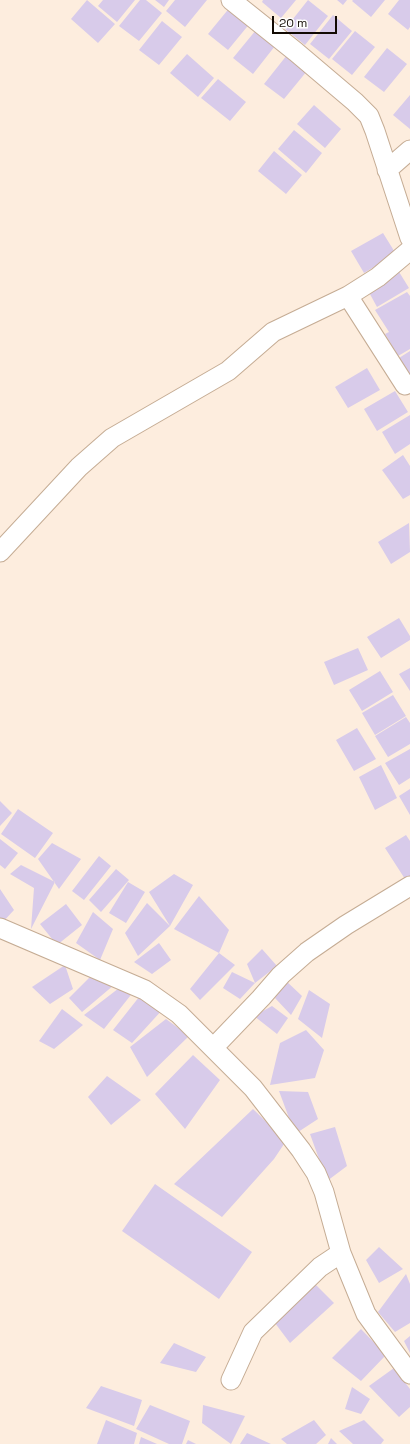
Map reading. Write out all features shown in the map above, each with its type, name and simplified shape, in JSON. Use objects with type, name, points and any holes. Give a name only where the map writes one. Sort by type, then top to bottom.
[{"type":"street","points":[[231,0],[296,52],[369,116],[410,238]]},
{"type":"street","points":[[386,170],[410,150]]},
{"type":"street","points":[[0,552],[79,467],[112,438],[228,371],[273,332],[348,296],[378,277],[410,250]]},
{"type":"street","points":[[348,296],[405,385]]},
{"type":"street","points":[[214,1047],[281,975],[307,952],[346,925],[410,886]]},
{"type":"street","points":[[0,928],[144,990],[179,1014],[214,1047],[253,1088],[301,1150],[316,1173],[324,1192],[342,1253],[366,1314],[410,1374]]},
{"type":"street","points":[[231,1380],[253,1332],[320,1267],[342,1253]]},
{"type":"building","points":[[87,0],[115,24],[98,43],[71,19]]},
{"type":"building","points":[[103,0],[135,0],[117,22],[98,6]]},
{"type":"building","points":[[140,0],[146,0],[162,13],[139,41],[119,26]]},
{"type":"building","points":[[155,0],[169,0],[164,7]]},
{"type":"building","points":[[175,0],[207,0],[185,27],[166,11]]},
{"type":"building","points":[[263,0],[296,0],[281,18],[262,2]]},
{"type":"building","points":[[308,0],[328,16],[305,45],[285,29]]},
{"type":"building","points":[[337,0],[347,0],[343,5]]},
{"type":"building","points":[[385,0],[371,17],[352,1]]},
{"type":"building","points":[[399,0],[410,0],[410,27],[408,30],[388,14]]},
{"type":"building","points":[[231,6],[251,22],[228,50],[208,34]]},
{"type":"building","points":[[333,15],[352,31],[329,59],[310,44]]},
{"type":"building","points":[[162,21],[182,37],[159,65],[139,50]]},
{"type":"building","points":[[256,30],[275,46],[253,74],[233,58]]},
{"type":"building","points":[[355,31],[375,47],[352,75],[332,59]]},
{"type":"building","points":[[387,48],[407,64],[384,92],[364,77]]},
{"type":"building","points":[[187,54],[214,78],[198,97],[170,73]]},
{"type":"building","points":[[287,55],[307,71],[284,99],[264,84]]},
{"type":"building","points":[[218,79],[246,102],[230,121],[201,98]]},
{"type":"building","points":[[410,95],[410,129],[393,115]]},
{"type":"building","points":[[314,105],[341,129],[325,148],[297,124]]},
{"type":"building","points":[[294,130],[322,153],[306,173],[278,149]]},
{"type":"building","points":[[274,151],[302,175],[286,194],[258,171]]},
{"type":"building","points":[[383,233],[396,254],[364,273],[351,251]]},
{"type":"building","points":[[396,267],[409,288],[377,307],[365,285]]},
{"type":"building","points":[[407,292],[410,296],[410,349],[398,356],[385,334],[389,332],[375,310]]},
{"type":"building","points":[[410,351],[410,377],[399,358]]},
{"type":"building","points":[[367,368],[380,390],[348,408],[335,387]]},
{"type":"building","points":[[395,391],[408,412],[377,431],[364,409]]},
{"type":"building","points":[[410,415],[410,444],[395,454],[382,432]]},
{"type":"building","points":[[403,455],[410,466],[410,495],[403,499],[382,470]]},
{"type":"building","points":[[409,523],[410,552],[391,564],[378,542]]},
{"type":"building","points":[[399,618],[410,636],[410,640],[381,658],[367,637]]},
{"type":"building","points":[[358,648],[368,670],[334,685],[324,662]]},
{"type":"building","points":[[410,668],[410,691],[399,674]]},
{"type":"building","points":[[380,671],[393,692],[362,711],[349,690]]},
{"type":"building","points":[[393,695],[406,716],[375,735],[362,713]]},
{"type":"building","points":[[406,717],[410,723],[410,744],[388,757],[375,736]]},
{"type":"building","points":[[357,728],[376,759],[354,771],[336,740]]},
{"type":"building","points":[[410,749],[410,778],[399,785],[385,763]]},
{"type":"building","points":[[381,765],[397,798],[375,810],[359,777]]},
{"type":"building","points":[[410,789],[410,815],[399,796]]},
{"type":"building","points":[[0,801],[12,813],[0,826]]},
{"type":"building","points":[[18,809],[53,833],[35,858],[1,834]]},
{"type":"building","points":[[406,835],[410,841],[410,876],[405,879],[385,848]]},
{"type":"building","points":[[0,839],[18,853],[5,869],[0,865]]},
{"type":"building","points":[[52,843],[81,859],[59,889],[38,859]]},
{"type":"building","points":[[99,856],[111,866],[84,900],[72,891]]},
{"type":"building","points":[[21,865],[55,882],[31,929],[34,888],[10,874]]},
{"type":"building","points":[[116,869],[129,880],[101,912],[89,900]]},
{"type":"building","points":[[174,874],[193,885],[170,926],[149,892]]},
{"type":"building","points":[[128,882],[145,892],[126,923],[109,913]]},
{"type":"building","points":[[0,889],[14,910],[1,924],[0,923]]},
{"type":"building","points":[[199,896],[229,930],[219,953],[174,929]]},
{"type":"building","points":[[147,903],[170,926],[138,956],[125,933]]},
{"type":"building","points":[[66,904],[82,925],[57,945],[40,924]]},
{"type":"building","points":[[93,912],[113,929],[100,960],[76,943]]},
{"type":"building","points":[[159,943],[171,960],[152,974],[134,962]]},
{"type":"building","points":[[262,949],[277,966],[255,983],[247,964]]},
{"type":"building","points":[[219,953],[235,965],[200,1000],[190,989]]},
{"type":"building","points":[[65,965],[73,989],[50,1004],[32,987]]},
{"type":"building","points":[[96,971],[114,985],[82,1012],[69,998]]},
{"type":"building","points":[[232,972],[255,983],[240,999],[223,988]]},
{"type":"building","points":[[284,979],[302,996],[291,1015],[275,998]]},
{"type":"building","points":[[123,985],[134,991],[104,1029],[84,1015]]},
{"type":"building","points":[[309,990],[330,1004],[322,1038],[298,1019]]},
{"type":"building","points":[[143,992],[163,1009],[132,1043],[113,1030]]},
{"type":"building","points":[[272,1006],[288,1018],[277,1034],[254,1016]]},
{"type":"building","points":[[62,1009],[83,1025],[54,1049],[39,1041]]},
{"type":"building","points":[[166,1019],[189,1036],[147,1077],[130,1047]]},
{"type":"building","points":[[306,1030],[324,1050],[315,1078],[270,1085],[280,1043]]},
{"type":"building","points":[[193,1055],[220,1080],[185,1129],[155,1094]]},
{"type":"building","points":[[107,1076],[141,1100],[111,1125],[88,1097]]},
{"type":"building","points":[[279,1091],[308,1092],[318,1119],[295,1134]]},
{"type":"building","points":[[253,1109],[286,1141],[274,1159],[222,1217],[174,1184]]},
{"type":"building","points":[[335,1127],[347,1166],[327,1181],[310,1134]]},
{"type":"building","points":[[155,1184],[252,1252],[219,1299],[122,1231]]},
{"type":"building","points":[[379,1247],[403,1269],[379,1283],[366,1260]]},
{"type":"building","points":[[406,1274],[410,1284],[410,1323],[395,1332],[378,1312]]},
{"type":"building","points":[[313,1282],[334,1303],[290,1343],[272,1319]]},
{"type":"building","points":[[361,1329],[386,1355],[361,1381],[332,1358]]},
{"type":"building","points":[[410,1336],[410,1353],[404,1341]]},
{"type":"building","points":[[174,1343],[206,1357],[196,1372],[160,1363]]},
{"type":"building","points":[[394,1368],[410,1389],[410,1407],[399,1417],[369,1386]]},
{"type":"building","points":[[101,1386],[142,1400],[134,1426],[86,1408]]},
{"type":"building","points":[[352,1387],[370,1399],[361,1414],[345,1409]]},
{"type":"building","points":[[150,1405],[190,1421],[182,1444],[169,1444],[136,1429]]},
{"type":"building","points":[[203,1405],[245,1416],[231,1444],[202,1423]]},
{"type":"building","points":[[106,1420],[137,1433],[134,1444],[97,1444]]},
{"type":"building","points":[[314,1420],[326,1435],[316,1444],[287,1444],[281,1439]]},
{"type":"building","points":[[364,1420],[384,1440],[381,1444],[353,1444],[339,1431]]},
{"type":"building","points":[[247,1433],[271,1444],[240,1444]]},
{"type":"building","points":[[141,1437],[157,1444],[139,1444]]},
{"type":"building","points":[[331,1438],[337,1444],[328,1444]]},
{"type":"building","points":[[188,1440],[196,1444],[186,1444]]}]
